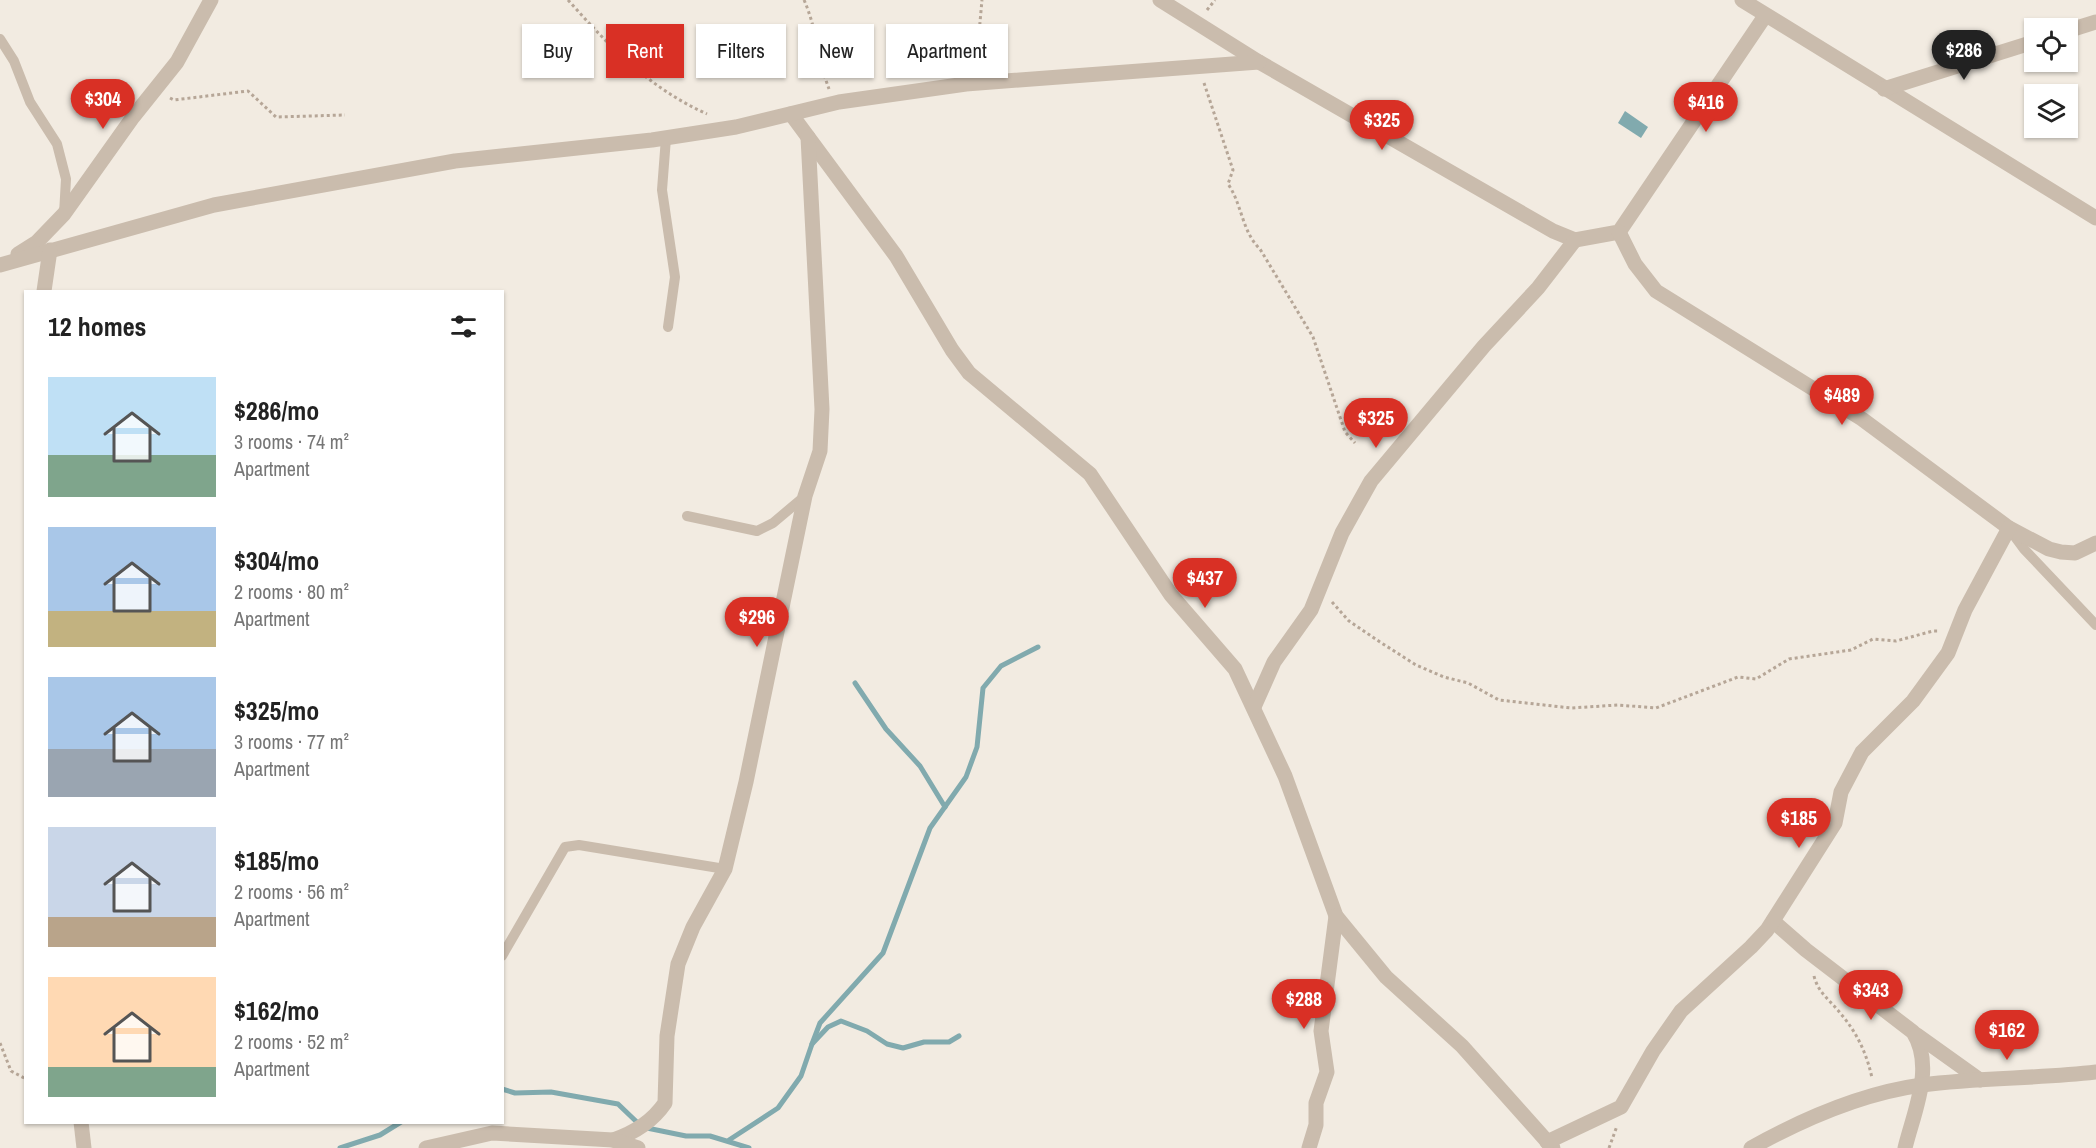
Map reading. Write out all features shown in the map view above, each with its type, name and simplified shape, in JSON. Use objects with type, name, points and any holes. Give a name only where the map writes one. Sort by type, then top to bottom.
[{"type":"street","points":[[0,265],[37,242],[64,214],[128,124],[177,62],[210,0]]},
{"type":"street","points":[[1160,0],[1258,62],[1553,231],[1575,240],[1619,232],[1766,16]]},
{"type":"street","points":[[1742,0],[2096,218]]},
{"type":"street","points":[[2078,28],[2096,22]]},
{"type":"street","points":[[1884,89],[2024,45]]},
{"type":"street","points":[[0,265],[214,205],[455,161],[666,138],[736,127],[839,102],[974,83],[1258,62]]},
{"type":"street","points":[[791,114],[896,256],[952,350],[969,374],[1090,474],[1171,595],[1235,669],[1285,776],[1336,916],[1386,977],[1462,1046],[1550,1145],[1621,1107],[1653,1051],[1681,1011],[1751,947],[1773,921],[1835,823],[1841,792],[1862,752],[1913,701],[1948,653],[1965,610],[2009,528]]},
{"type":"street","points":[[613,1140],[631,1134],[642,1127],[665,1103],[667,1036],[678,964],[693,927],[725,869],[746,782],[805,496],[820,451],[822,409],[808,137]]},
{"type":"street","points":[[1619,232],[1635,264],[1656,291],[1862,419],[2009,528],[2049,549],[2061,552],[2074,552],[2096,543]]},
{"type":"street","points":[[1254,707],[1274,662],[1311,610],[1342,533],[1371,482],[1484,346],[1538,288],[1575,240]]},
{"type":"street","points":[[44,290],[50,250]]},
{"type":"street","points":[[1309,1148],[1316,1125],[1316,1103],[1327,1072],[1320,1031],[1336,916]]},
{"type":"street","points":[[1773,921],[1806,950],[1912,1032],[1980,1080]]},
{"type":"street","points":[[1905,1148],[1921,1085],[1923,1053],[1912,1032]]},
{"type":"street","points":[[1751,1148],[1815,1117],[1873,1095],[1921,1085],[2096,1072]]},
{"type":"street","points":[[81,1124],[84,1148]]},
{"type":"street","points":[[426,1148],[492,1133],[613,1140],[638,1148]]},
{"type":"lane","points":[[0,39],[14,61],[30,102],[57,144],[66,179],[64,214]]},
{"type":"lane","points":[[666,138],[662,190],[675,277],[668,327]]},
{"type":"lane","points":[[687,516],[757,531],[773,523],[805,496]]},
{"type":"lane","points":[[2009,528],[2024,549],[2096,626]]},
{"type":"lane","points":[[504,953],[565,848],[579,845],[725,869]]},
{"type":"path","points":[[568,0],[627,64],[683,103],[736,127]]},
{"type":"path","points":[[804,0],[815,26],[823,74],[831,93],[839,102]]},
{"type":"path","points":[[974,83],[983,9],[982,0]]},
{"type":"path","points":[[1203,66],[1204,86],[1233,170],[1228,184],[1238,197],[1251,240],[1260,249],[1313,337],[1345,432],[1355,443]]},
{"type":"path","points":[[154,91],[174,100],[248,91],[276,117],[345,115]]},
{"type":"path","points":[[1320,589],[1349,621],[1416,665],[1468,683],[1499,700],[1557,707],[1656,708],[1738,677],[1756,679],[1789,659],[1851,650],[1874,639],[1896,641],[1933,631],[1956,634]]},
{"type":"path","points":[[1816,986],[1843,1016],[1865,1053],[1873,1095]]},
{"type":"path","points":[[0,1043],[11,1071],[24,1078]]},
{"type":"water","points":[[1625,111],[1648,127],[1641,138],[1618,123]]},
{"type":"waterway","points":[[812,1044],[820,1023],[883,953],[930,828],[966,777],[977,747],[983,688],[1001,666],[1038,647]]},
{"type":"waterway","points":[[855,683],[886,729],[920,766],[945,807]]},
{"type":"waterway","points":[[729,1140],[778,1108],[801,1076],[812,1044],[828,1027],[841,1021],[867,1031],[887,1044],[903,1048],[924,1042],[949,1042],[959,1036]]},
{"type":"waterway","points":[[504,1090],[515,1093],[551,1092],[618,1104],[642,1127],[686,1136],[710,1136],[749,1148]]},
{"type":"waterway","points":[[340,1148],[380,1135],[398,1124]]}]
